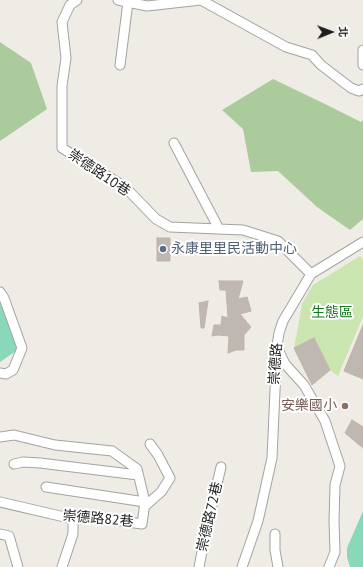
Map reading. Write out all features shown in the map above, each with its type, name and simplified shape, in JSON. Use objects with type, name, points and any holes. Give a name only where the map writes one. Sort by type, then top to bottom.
[{"type":"street","name":"崇德路10巷","points":[[77,0],[70,5],[62,22],[66,58],[62,86],[62,148],[125,187],[156,219],[170,227],[243,230],[278,241],[311,274]]},
{"type":"street","points":[[118,0],[147,6],[201,0],[286,47],[312,55],[321,65],[351,88],[359,91],[363,89]]},
{"type":"street","points":[[120,65],[128,2]]},
{"type":"street","points":[[363,50],[363,65]]},
{"type":"street","points":[[174,143],[219,229]]},
{"type":"street","name":"崇德路","points":[[242,567],[258,522],[272,458],[277,346],[283,321],[311,274],[363,242]]},
{"type":"street","points":[[0,292],[4,298],[22,348],[13,370],[6,374],[0,373]]},
{"type":"street","points":[[277,346],[285,364],[304,385],[325,421],[340,466],[334,485],[335,552],[330,567]]},
{"type":"street","name":"崇德路82巷","points":[[0,437],[14,435],[55,445],[112,451],[137,469],[144,504],[142,524],[76,515],[73,519],[0,502]]},
{"type":"street","points":[[46,487],[144,504],[162,492],[170,478],[158,455],[150,444]]},
{"type":"street","points":[[14,464],[22,462],[40,463],[138,475]]},
{"type":"street","name":"崇德路72巷","points":[[199,567],[221,467]]},
{"type":"street","points":[[62,567],[73,534],[73,519]]},
{"type":"street","points":[[0,534],[9,536],[18,567]]},
{"type":"street","points":[[275,534],[278,567]]},
{"type":"green space","points":[[0,42],[31,63],[47,109],[0,141]]},
{"type":"green space","points":[[273,79],[361,122],[363,120],[363,219],[350,230],[317,207],[278,171],[251,172],[243,129],[222,110]]},
{"type":"green space","name":"生態區","points":[[360,256],[363,260],[363,316],[338,376],[330,370],[314,338],[294,348],[302,304],[313,285]]},
{"type":"green space","points":[[0,303],[19,349],[0,362]]},
{"type":"green space","points":[[363,511],[363,567],[350,567],[347,557],[347,548]]},
{"type":"building","name":"永康里里民活動中心","points":[[157,238],[170,238],[170,261],[157,261]]},
{"type":"building","points":[[219,281],[243,281],[238,299],[247,297],[251,311],[240,314],[251,327],[244,335],[244,350],[236,350],[228,353],[229,336],[212,336],[214,325],[221,325],[222,316],[228,318],[226,290],[220,290]]},
{"type":"building","points":[[208,301],[204,328],[201,328],[199,303]]},
{"type":"building","points":[[363,325],[363,379],[344,371]]},
{"type":"building","points":[[314,338],[330,370],[312,385],[294,348]]},
{"type":"building","points":[[352,420],[363,427],[363,448],[345,433]]},
{"type":"place","name":"永康里里民活動中心","points":[[163,249]]},
{"type":"place","name":"安樂國小","points":[[345,406]]}]
